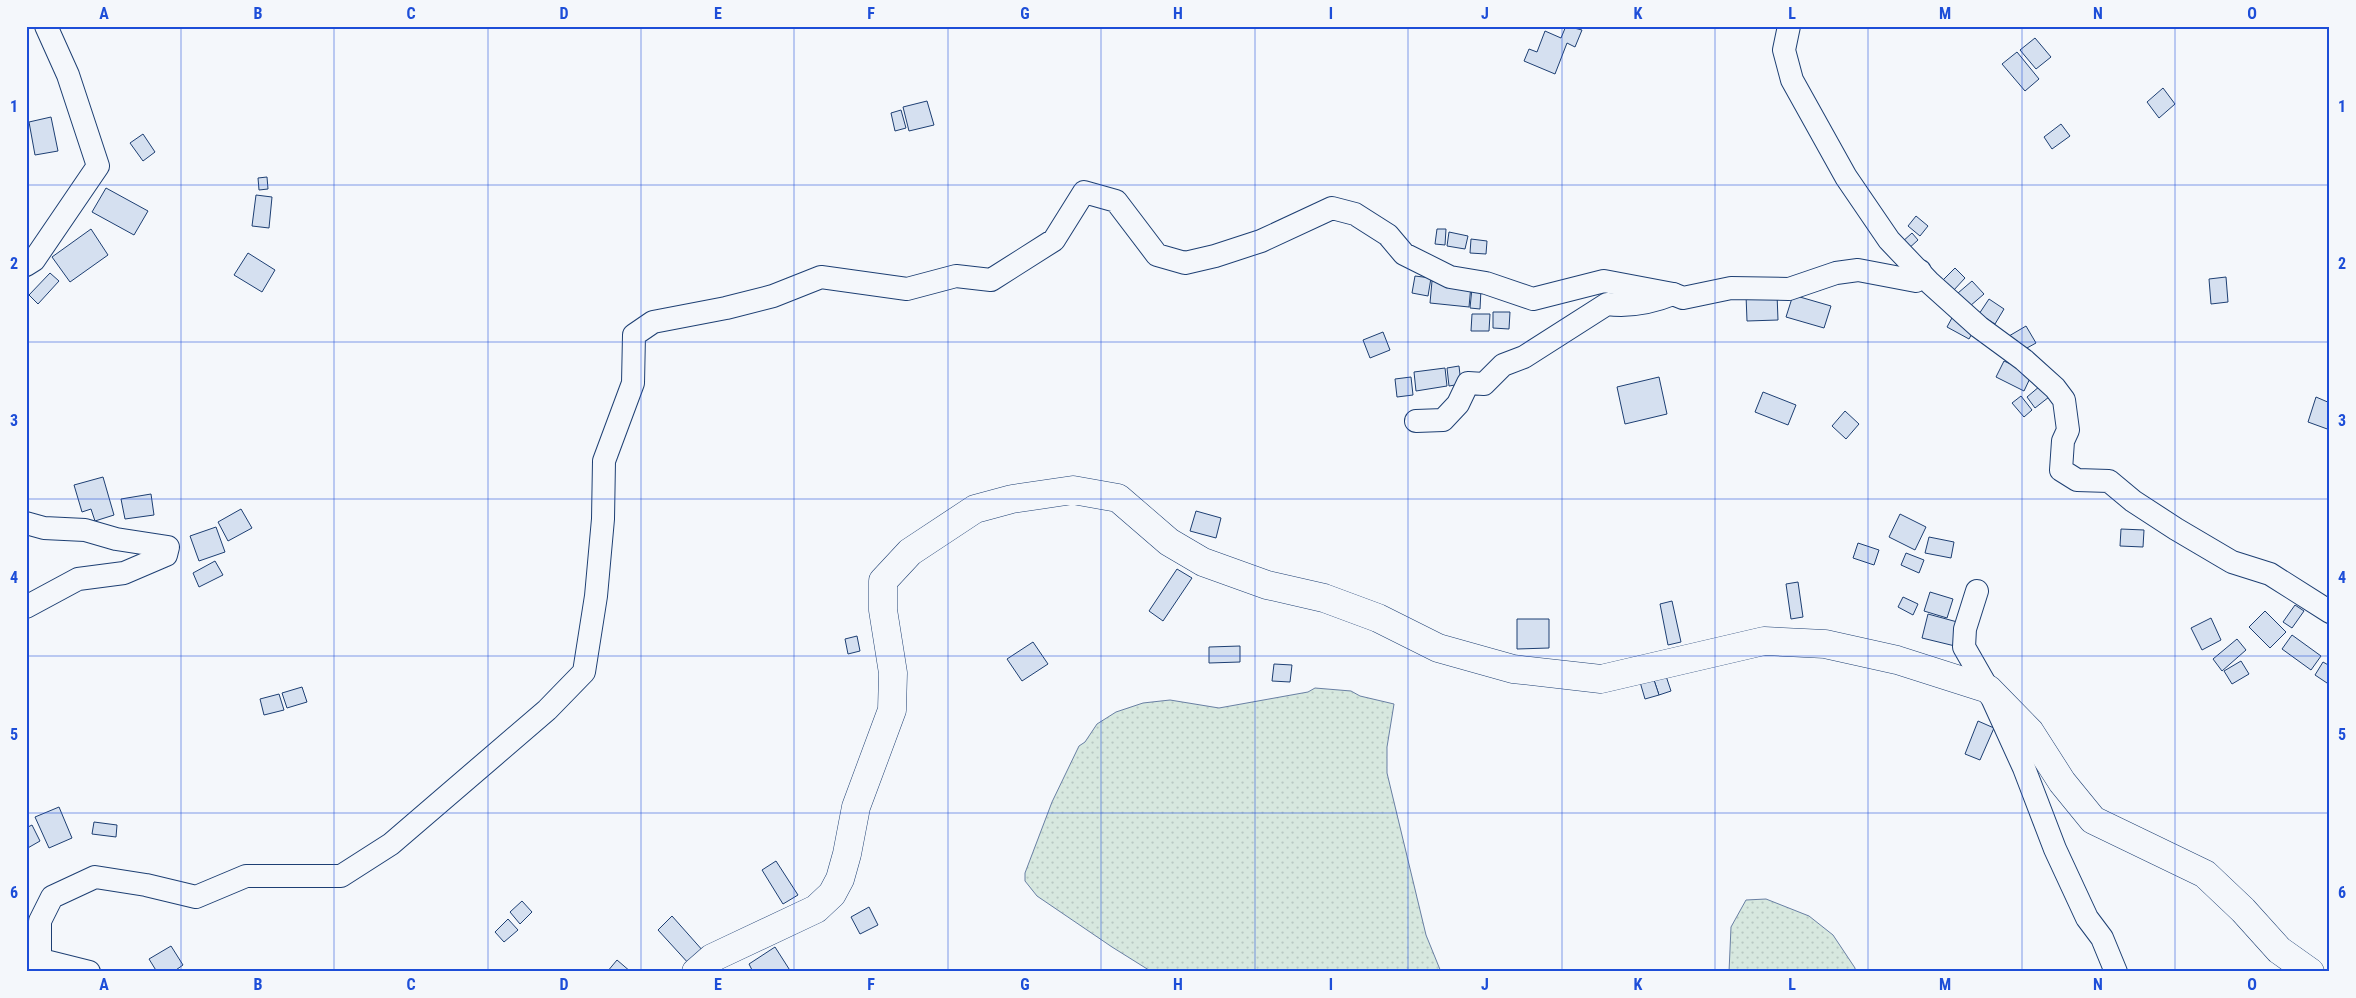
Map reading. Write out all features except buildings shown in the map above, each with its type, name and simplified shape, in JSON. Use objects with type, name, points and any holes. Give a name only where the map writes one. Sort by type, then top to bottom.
[{"type":"main road","points":[[696,972],[712,958],[816,909],[832,894],[840,878],[847,854],[856,807],[892,710],[893,673],[883,610],[883,580],[910,552],[935,533],[974,509],[1012,499],[1074,490],[1118,498],[1169,542],[1203,562],[1266,585],[1324,598],[1378,618],[1438,648],[1513,669],[1601,679],[1764,641],[1825,644],[1897,660],[1988,689],[2030,732],[2062,782],[2094,820],[2205,874],[2244,910],[2279,950],[2310,972]]},
{"type":"street","points":[[26,265],[34,260],[98,166],[68,75],[46,26]]},
{"type":"street","points":[[1788,26],[1784,50],[1792,80],[1846,177],[1889,240],[1930,283],[1979,328],[2024,360],[2055,388],[2064,400],[2068,430],[2062,441],[2061,470],[2077,480],[2109,481],[2133,502],[2176,530],[2232,562],[2270,574],[2330,612]]},
{"type":"street","points":[[89,972],[41,966],[40,921],[52,897],[95,877],[146,885],[196,897],[246,876],[341,876],[391,844],[547,710],[584,672],[596,596],[603,519],[604,461],[633,383],[634,335],[653,322],[726,308],[773,296],[821,277],[907,289],[956,276],[991,280],[1054,240],[1084,192],[1116,201],[1157,255],[1185,263],[1215,256],[1261,241],[1332,208],[1355,214],[1388,235],[1404,254],[1450,276],[1486,283],[1533,299],[1604,280],[1673,294],[1683,298],[1732,288],[1789,289],[1836,273],[1858,270],[1916,281],[1920,271]]},
{"type":"street","points":[[1416,421],[1443,420],[1458,404],[1468,383],[1484,384],[1503,365],[1524,357],[1607,304],[1624,306],[1643,304],[1673,294]]},
{"type":"street","points":[[26,523],[44,528],[85,530],[116,539],[168,547],[166,555],[124,573],[78,579],[26,607]]},
{"type":"street","points":[[1977,591],[1965,630],[1964,647],[1988,689],[2024,768],[2055,849],[2088,918],[2102,938],[2116,972]]},
{"type":"shaded area","points":[[1315,688],[1351,691],[1360,696],[1394,704],[1387,747],[1387,773],[1426,935],[1441,972],[1152,972],[1037,896],[1025,881],[1025,873],[1052,802],[1079,746],[1085,742],[1097,724],[1116,712],[1143,703],[1170,700],[1219,708],[1308,692]]},
{"type":"shaded area","points":[[1766,899],[1809,916],[1833,935],[1855,968],[1855,972],[1729,972],[1731,927],[1746,900]]}]
